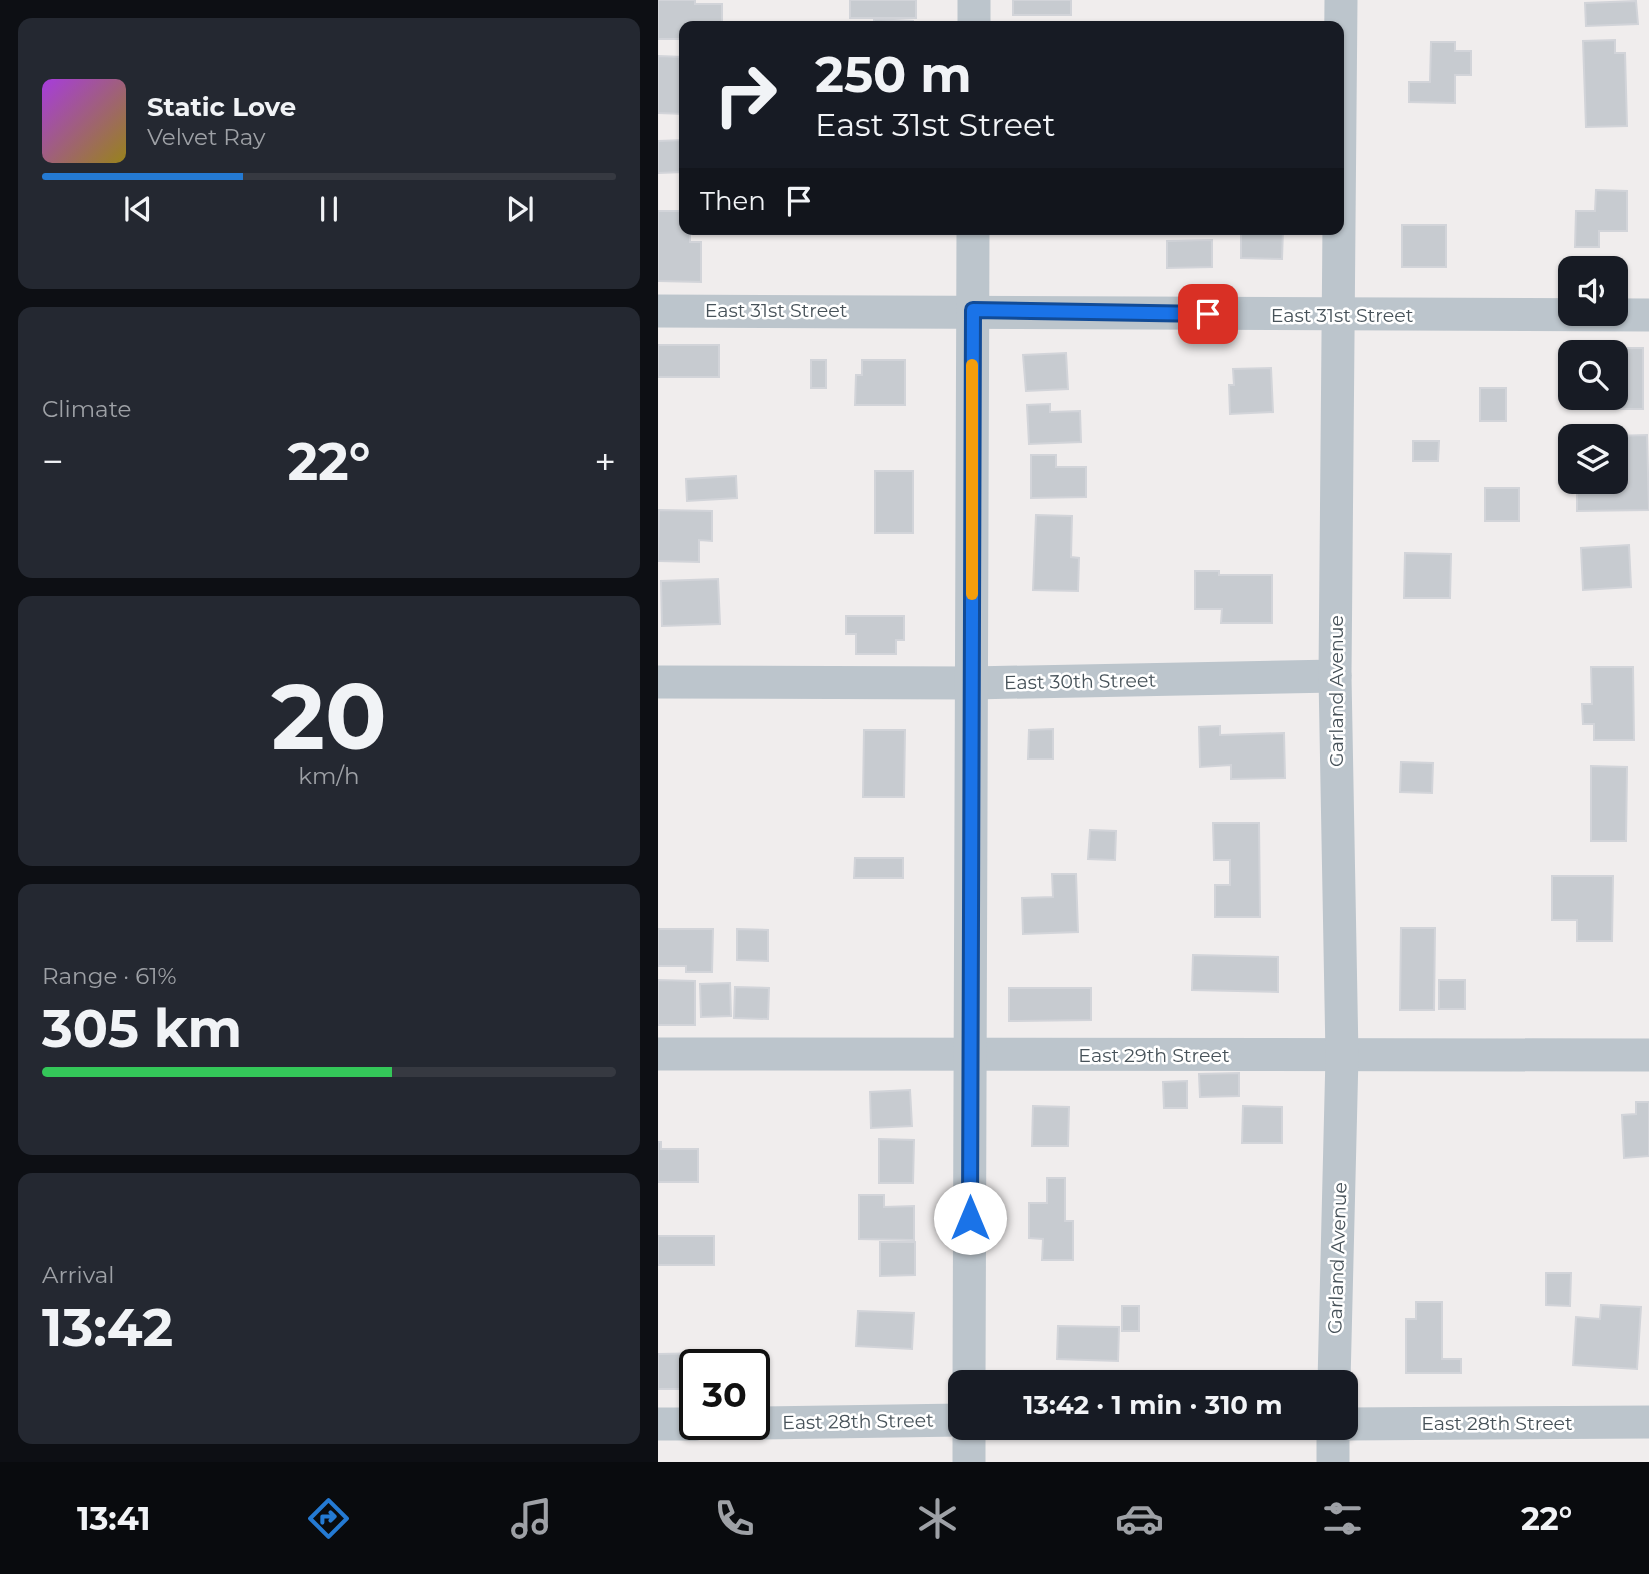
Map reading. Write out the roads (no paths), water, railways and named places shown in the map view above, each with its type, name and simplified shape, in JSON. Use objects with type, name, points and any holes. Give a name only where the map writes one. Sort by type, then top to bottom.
[{"type":"street","points":[[974,0],[974,21]]},
{"type":"street","name":"Garland Avenue","points":[[1341,0],[1341,21]]},
{"type":"street","points":[[970,1370],[973,235]]},
{"type":"street","name":"Garland Avenue","points":[[1334,1370],[1342,1056],[1335,676],[1340,235]]},
{"type":"street","name":"East 31st Street","points":[[658,311],[973,310],[1339,316],[1649,315]]},
{"type":"street","name":"East 30th Street","points":[[658,682],[972,683],[1335,676]]},
{"type":"street","name":"East 29th Street","points":[[658,1054],[1649,1055]]},
{"type":"street","name":"East 28th Street","points":[[770,1423],[948,1420]]},
{"type":"street","name":"East 28th Street","points":[[1358,1424],[1649,1422]]},
{"type":"street","points":[[658,1424],[679,1424]]},
{"type":"street","points":[[969,1440],[969,1462]]},
{"type":"street","points":[[1332,1462],[1333,1440]]}]
